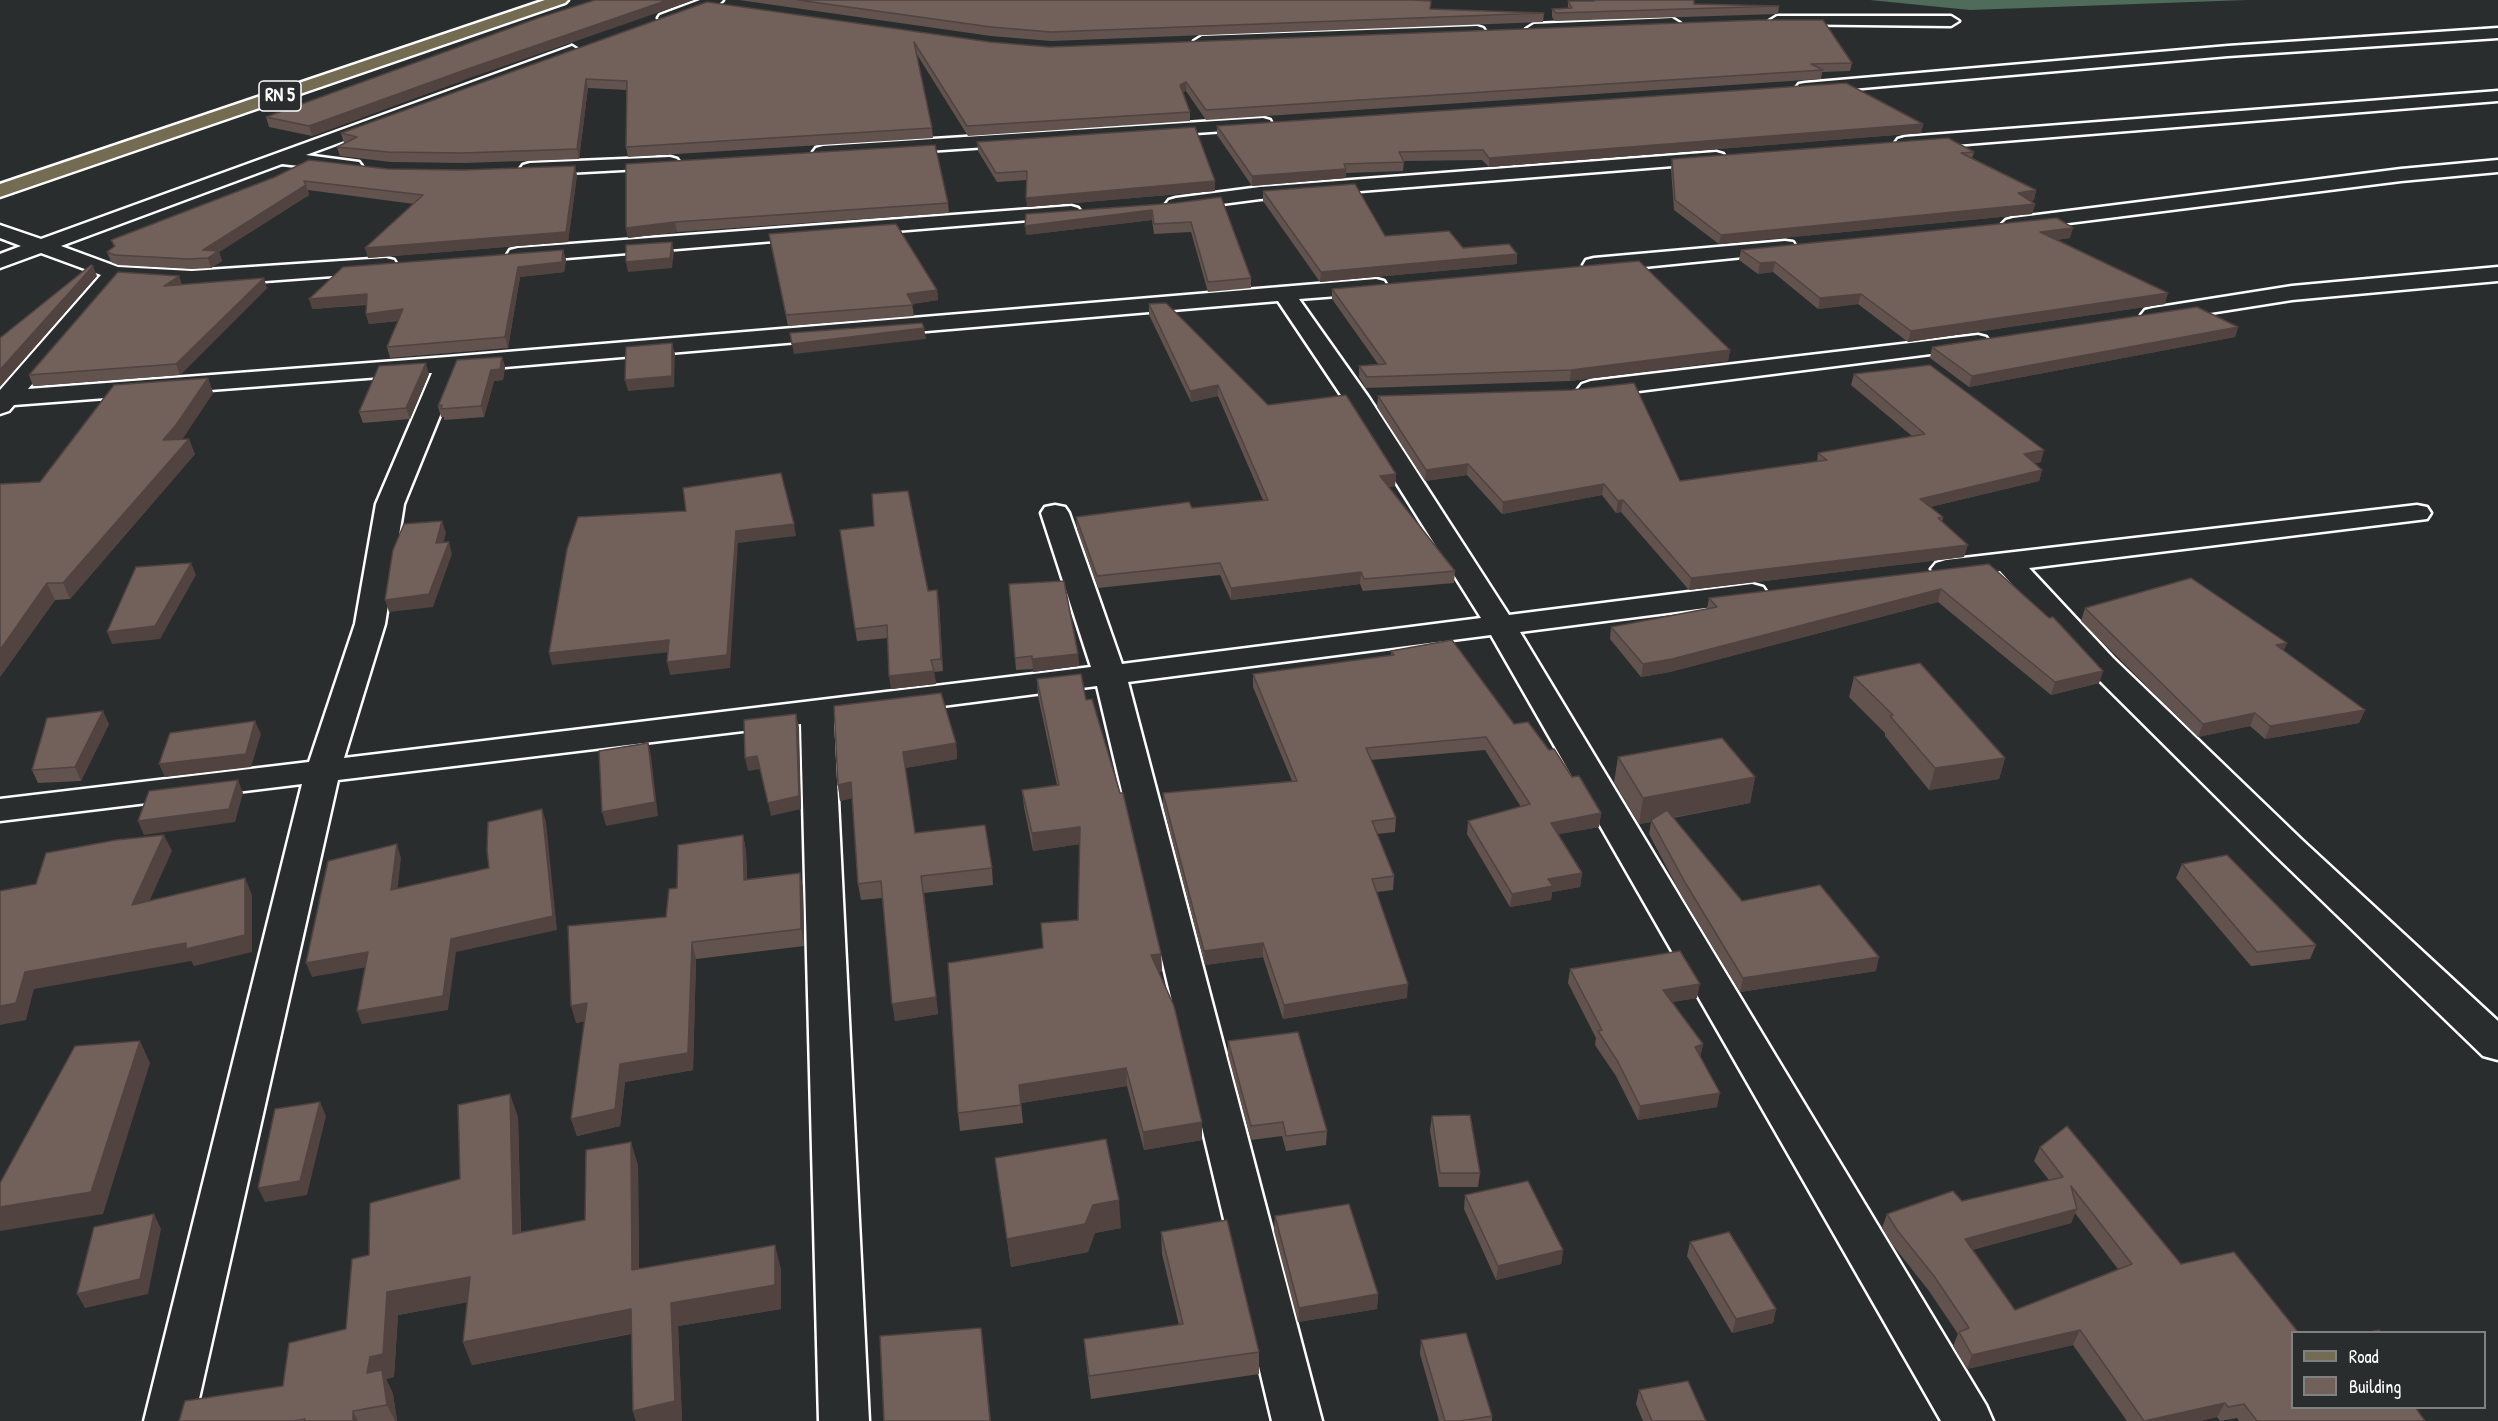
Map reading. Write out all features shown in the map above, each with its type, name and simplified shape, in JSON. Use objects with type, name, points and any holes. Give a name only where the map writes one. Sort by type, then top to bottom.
[{"type":"main road","name":"RN 5","points":[[0,191],[560,0]]},
{"type":"street","points":[[652,23],[718,3]]},
{"type":"street","points":[[1757,21],[1951,21]]},
{"type":"street","points":[[1517,30],[1688,23]]},
{"type":"street","points":[[1184,42],[1383,33],[1494,31]]},
{"type":"street","points":[[1791,88],[2228,51],[2498,33]]},
{"type":"street","points":[[0,261],[584,46]]},
{"type":"street","points":[[1882,145],[2498,96]]},
{"type":"street","points":[[810,153],[1277,123]]},
{"type":"street","points":[[1153,206],[1260,193],[1738,156]]},
{"type":"street","points":[[280,158],[369,168]]},
{"type":"street","points":[[516,170],[692,162]]},
{"type":"street","points":[[1989,227],[2401,175],[2498,166]]},
{"type":"street","points":[[504,256],[1094,210]]},
{"type":"street","points":[[0,231],[115,273],[225,278],[409,263]]},
{"type":"street","points":[[1571,267],[1810,244]]},
{"type":"street","points":[[4,402],[115,273]]},
{"type":"street","points":[[2131,318],[2292,293],[2498,274]]},
{"type":"street","points":[[4,402],[1285,295],[1392,284]]},
{"type":"street","points":[[1285,295],[1367,398],[1968,1421]]},
{"type":"street","points":[[1570,392],[2004,338]]},
{"type":"street","points":[[169,1421],[323,771],[370,624],[390,504],[448,364]]},
{"type":"street","points":[[1055,513],[1110,675],[1297,1421]]},
{"type":"street","points":[[1912,574],[2417,513]]},
{"type":"street","points":[[2007,562],[2102,665],[2289,848],[2498,1045]]},
{"type":"street","points":[[0,810],[817,712],[1783,590]]},
{"type":"street","points":[[817,712],[844,1421]]},
{"type":"green space","points":[[1870,0],[2247,0],[1970,10]]},
{"type":"building","points":[[595,0],[668,0],[309,126],[266,117],[538,18]]},
{"type":"building","points":[[798,0],[1413,0],[1431,1],[1430,9],[1544,13],[1051,32],[991,27]]},
{"type":"building","points":[[1694,0],[1694,4],[1779,6],[1556,13],[1552,9],[1572,8],[1568,1]]},
{"type":"building","points":[[707,2],[990,42],[1050,47],[1758,20],[1823,20],[1852,63],[1811,64],[1823,70],[1206,110],[1186,82],[1180,85],[1190,112],[967,126],[914,42],[932,128],[626,147],[627,81],[586,79],[577,149],[462,153],[388,152],[337,147],[357,137],[341,133]]},
{"type":"building","points":[[1846,83],[1923,124],[1489,158],[1483,150],[1399,152],[1404,162],[1344,164],[1346,169],[1252,176],[1217,126]]},
{"type":"building","points":[[1195,127],[1215,181],[1026,198],[1027,171],[996,173],[977,142]]},
{"type":"building","points":[[1948,138],[1974,152],[1961,153],[2036,190],[2018,193],[2035,204],[1721,235],[1675,200],[1672,159]]},
{"type":"building","points":[[935,145],[948,203],[675,222],[626,228],[626,164]]},
{"type":"building","points":[[309,160],[388,169],[463,170],[575,166],[566,232],[365,248],[423,195],[304,181],[306,185],[203,250],[218,251],[208,258],[115,255],[107,252],[115,246],[111,240],[275,177]]},
{"type":"building","points":[[1355,184],[1385,236],[1449,231],[1463,248],[1509,244],[1517,254],[1321,272],[1263,191]]},
{"type":"building","points":[[1221,197],[1251,278],[1208,282],[1191,222],[1154,224],[1152,210],[1025,226],[1026,214],[1176,203]]},
{"type":"building","points":[[2057,218],[2073,228],[2040,232],[2168,293],[1911,331],[1861,294],[1820,298],[1775,262],[1760,263],[1741,250]]},
{"type":"building","points":[[896,224],[937,290],[907,294],[913,305],[786,315],[769,234]]},
{"type":"building","points":[[672,242],[670,258],[626,262],[626,245]]},
{"type":"building","points":[[563,250],[562,262],[518,267],[505,337],[387,347],[403,309],[366,314],[367,294],[309,299],[343,267]]},
{"type":"building","points":[[1639,261],[1730,350],[1571,370],[1367,377],[1359,366],[1386,364],[1332,289]]},
{"type":"building","points":[[91,265],[93,266],[0,370],[0,338]]},
{"type":"building","points":[[118,272],[179,276],[164,286],[264,278],[176,364],[29,375]]},
{"type":"building","points":[[1166,303],[1268,405],[1346,395],[1396,474],[1380,476],[1455,571],[1364,579],[1361,572],[1231,588],[1220,563],[1097,576],[1076,517],[1189,502],[1192,508],[1268,500],[1218,385],[1190,391],[1149,304]]},
{"type":"building","points":[[2197,307],[2238,327],[1972,376],[1932,347]]},
{"type":"building","points":[[922,323],[924,328],[792,344],[790,333]]},
{"type":"building","points":[[672,343],[672,376],[625,380],[626,347]]},
{"type":"building","points":[[502,357],[500,369],[491,370],[481,406],[441,409],[442,405],[438,406],[457,360]]},
{"type":"building","points":[[426,363],[406,408],[359,412],[379,366]]},
{"type":"building","points":[[1930,365],[2044,450],[2024,454],[2042,470],[1920,499],[1943,517],[1938,518],[1968,545],[1691,578],[1623,500],[1618,501],[1604,484],[1503,502],[1468,464],[1426,470],[1378,396],[1571,390],[1634,383],[1680,481],[1827,460],[1818,453],[1925,434],[1854,374]]},
{"type":"building","points":[[208,378],[163,440],[189,439],[63,583],[47,583],[0,650],[0,484],[40,482],[114,385]]},
{"type":"building","points":[[781,473],[794,524],[736,531],[727,655],[667,662],[669,640],[549,653],[567,549],[578,517],[686,511],[683,488]]},
{"type":"building","points":[[908,491],[928,591],[937,590],[941,659],[931,660],[934,671],[889,676],[887,625],[855,629],[840,530],[874,526],[872,494]]},
{"type":"building","points":[[442,521],[436,543],[449,542],[429,594],[385,600],[393,550],[404,524]]},
{"type":"building","points":[[191,563],[155,626],[107,632],[136,567]]},
{"type":"building","points":[[1989,564],[2049,618],[2053,617],[2103,671],[2055,682],[1941,589],[1672,659],[1643,664],[1611,627],[1717,607],[1709,598]]},
{"type":"building","points":[[2191,578],[2287,643],[2276,645],[2365,710],[2270,726],[2255,713],[2203,724],[2085,608]]},
{"type":"building","points":[[1064,581],[1078,654],[1032,659],[1032,656],[1015,658],[1009,584]]},
{"type":"building","points":[[1452,640],[1514,724],[1528,722],[1549,750],[1554,749],[1572,777],[1579,776],[1601,813],[1551,823],[1582,873],[1548,879],[1553,886],[1512,894],[1468,821],[1530,804],[1486,737],[1366,748],[1396,818],[1372,821],[1394,876],[1372,879],[1408,984],[1284,1005],[1263,943],[1204,951],[1163,793],[1297,781],[1253,674],[1394,655],[1391,651]]},
{"type":"building","points":[[1920,663],[2005,758],[1935,768],[1890,716],[1893,715],[1854,677]]},
{"type":"building","points":[[1081,674],[1086,700],[1092,699],[1120,793],[1123,793],[1161,954],[1151,955],[1174,1006],[1202,1122],[1143,1132],[1126,1068],[1019,1085],[1021,1105],[958,1113],[948,963],[1043,948],[1041,923],[1078,920],[1080,827],[1032,833],[1022,790],[1059,785],[1037,679]]},
{"type":"building","points":[[941,693],[956,743],[903,752],[915,833],[985,825],[992,868],[921,876],[936,997],[892,1004],[881,881],[858,884],[851,782],[838,785],[834,706]]},
{"type":"building","points":[[103,711],[75,767],[32,770],[47,718]]},
{"type":"building","points":[[796,714],[799,796],[768,803],[757,756],[745,758],[744,720]]},
{"type":"building","points":[[255,721],[246,754],[159,764],[170,733]]},
{"type":"building","points":[[1722,738],[1755,777],[1643,798],[1618,757]]},
{"type":"building","points":[[648,743],[655,802],[602,812],[599,751]]},
{"type":"building","points":[[238,780],[229,809],[138,821],[149,791]]},
{"type":"building","points":[[542,809],[553,916],[451,939],[443,996],[357,1011],[368,952],[306,963],[328,861],[397,844],[391,890],[489,868],[488,822]]},
{"type":"building","points":[[1667,810],[1742,901],[1820,885],[1879,957],[1743,978],[1686,884],[1651,820]]},
{"type":"building","points":[[164,835],[132,905],[245,878],[245,935],[186,949],[186,943],[25,972],[16,1003],[0,1006],[0,891],[36,884],[46,853],[116,840]]},
{"type":"building","points":[[743,835],[744,880],[800,873],[801,929],[692,942],[688,1053],[620,1064],[615,1109],[571,1119],[587,1003],[571,1006],[568,926],[666,917],[669,889],[677,888],[678,845]]},
{"type":"building","points":[[2227,855],[2316,945],[2257,952],[2182,864]]},
{"type":"building","points":[[1680,951],[1700,984],[1663,990],[1703,1044],[1695,1047],[1720,1093],[1640,1106],[1618,1062],[1598,1031],[1602,1030],[1570,969]]},
{"type":"building","points":[[1298,1032],[1327,1131],[1286,1136],[1283,1122],[1251,1126],[1228,1041]]},
{"type":"building","points":[[140,1041],[91,1192],[0,1207],[0,1183],[75,1046]]},
{"type":"building","points":[[510,1094],[513,1234],[585,1220],[586,1150],[631,1142],[632,1270],[775,1245],[775,1285],[671,1303],[675,1401],[633,1411],[631,1309],[463,1342],[470,1277],[387,1292],[383,1354],[370,1357],[367,1373],[382,1370],[387,1405],[353,1411],[353,1421],[305,1421],[305,1419],[294,1421],[179,1421],[185,1401],[283,1386],[289,1343],[346,1329],[352,1259],[369,1255],[370,1203],[460,1179],[458,1105]]},
{"type":"building","points":[[320,1102],[300,1181],[258,1188],[275,1109]]},
{"type":"building","points":[[1470,1115],[1480,1173],[1440,1173],[1432,1116]]},
{"type":"building","points":[[2067,1126],[2181,1264],[2234,1252],[2297,1331],[2291,1331],[2291,1409],[2416,1409],[2425,1421],[2257,1421],[2244,1404],[2228,1407],[2225,1403],[2144,1421],[2080,1330],[1972,1355],[1959,1332],[1969,1328],[1934,1276],[1887,1214],[1953,1191],[1962,1201],[2063,1177],[2040,1147]],"holes":[[[2071,1186],[2132,1264],[2015,1310],[1965,1239],[2077,1209]]]},
{"type":"building","points":[[1106,1139],[1119,1200],[1093,1205],[1085,1224],[1007,1239],[995,1158]]},
{"type":"building","points":[[1528,1181],[1563,1250],[1498,1266],[1465,1195]]},
{"type":"building","points":[[1349,1204],[1378,1294],[1299,1308],[1275,1216]]},
{"type":"building","points":[[154,1214],[140,1279],[77,1294],[94,1227]]},
{"type":"building","points":[[1227,1220],[1259,1352],[1089,1376],[1084,1339],[1183,1324],[1161,1232]]},
{"type":"building","points":[[1729,1232],[1776,1309],[1736,1319],[1690,1242]]},
{"type":"building","points":[[981,1328],[990,1421],[884,1421],[880,1336]]},
{"type":"building","points":[[1466,1333],[1492,1416],[1445,1421],[1421,1340]]},
{"type":"building","points":[[1688,1381],[1706,1421],[1652,1421],[1639,1390]]}]
